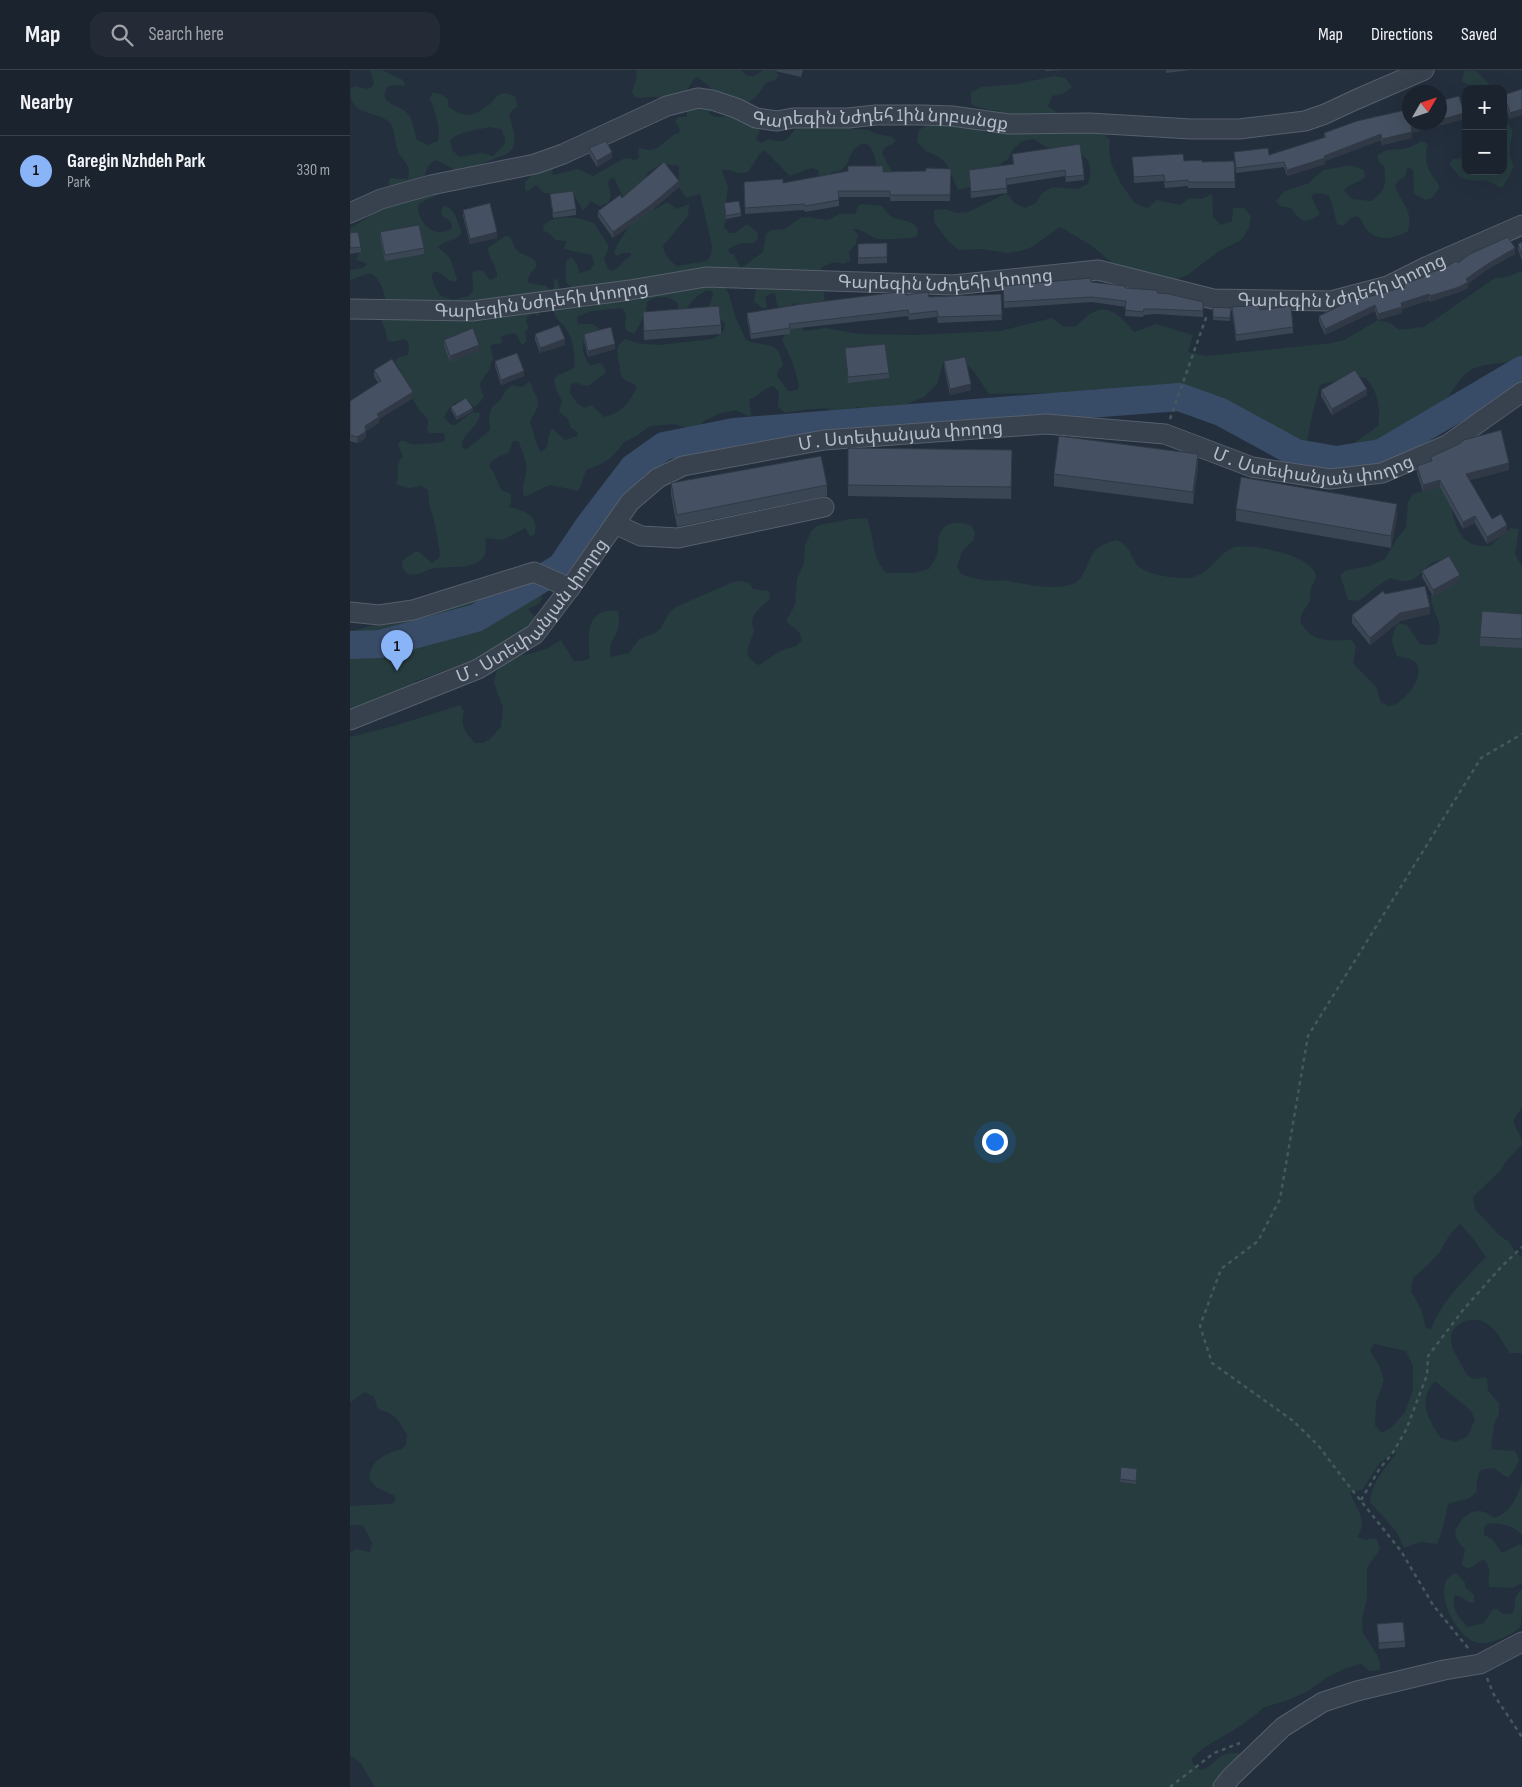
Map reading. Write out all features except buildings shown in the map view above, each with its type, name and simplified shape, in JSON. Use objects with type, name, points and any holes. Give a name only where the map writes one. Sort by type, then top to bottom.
[{"type":"street","name":"Գարեգին Նժդեհ 1ին նրբանցք","points":[[350,213],[381,199],[431,185],[535,164],[563,154],[667,106],[698,98],[712,100],[736,108],[756,118],[777,121],[793,118],[922,115],[952,116],[1009,124],[1064,123],[1190,129],[1239,129],[1305,121],[1424,70]]},
{"type":"street","name":"Գարեգին Նժդեհի փողոց","points":[[350,308],[472,311],[630,290],[706,277],[953,285],[1098,270],[1213,299],[1331,301],[1388,286],[1428,266],[1522,225]]},
{"type":"street","name":"Մ․ Ստեփանյան փողոց","points":[[350,720],[478,669],[535,634],[570,588],[630,502],[658,478],[683,466],[824,440],[1046,424],[1165,434],[1252,467],[1330,479],[1382,473],[1447,445],[1522,392]]},
{"type":"street","points":[[615,524],[641,536],[678,538],[824,507]]},
{"type":"street","points":[[350,612],[379,615],[413,610],[534,572],[570,588]]},
{"type":"street","points":[[1223,1787],[1282,1727],[1323,1702],[1357,1691],[1444,1670],[1480,1664],[1522,1642]]},
{"type":"path","points":[[1165,434],[1203,324]]},
{"type":"path","points":[[1522,734],[1481,758],[1308,1036],[1280,1199],[1258,1241],[1221,1269],[1200,1326],[1212,1364],[1304,1430],[1318,1445],[1401,1551],[1433,1604],[1480,1664],[1494,1695],[1522,1736]]},
{"type":"path","points":[[1361,1500],[1406,1430],[1427,1375],[1428,1356],[1463,1310],[1502,1266],[1522,1247]]},
{"type":"path","points":[[1170,1787],[1214,1753],[1248,1740]]},
{"type":"green space","points":[[370,70],[382,70],[403,80],[405,86],[393,85],[387,87],[385,98],[388,102],[407,113],[417,140],[428,145],[438,141],[439,136],[437,119],[430,99],[432,93],[441,94],[448,99],[448,106],[464,115],[479,112],[503,93],[516,97],[517,107],[509,115],[515,137],[513,147],[505,155],[457,171],[436,160],[428,166],[424,180],[394,187],[388,184],[390,178],[408,179],[409,170],[398,151],[391,124],[382,117],[358,108],[351,98],[350,89],[355,86],[367,89],[372,87],[374,82]],"holes":[[[490,127],[501,129],[505,138],[505,144],[493,156],[481,153],[460,157],[453,151],[450,141],[458,135]]]},
{"type":"green space","points":[[636,70],[740,70],[748,76],[754,76],[763,70],[774,70],[779,75],[775,80],[766,83],[756,97],[747,103],[724,99],[698,77],[693,80],[684,92],[673,99],[637,98],[632,92],[637,76]]},
{"type":"green space","points":[[1465,70],[1476,71],[1490,85],[1469,85],[1461,81]]},
{"type":"green space","points":[[1053,76],[1065,78],[1072,87],[1063,94],[1052,96],[1048,107],[1069,119],[1102,132],[1110,140],[1111,163],[1121,184],[1135,203],[1147,208],[1157,200],[1180,205],[1190,198],[1202,199],[1212,194],[1213,217],[1221,225],[1232,221],[1233,208],[1244,208],[1251,216],[1249,228],[1241,240],[1219,251],[1189,274],[1167,284],[1111,262],[1092,246],[1060,227],[1032,247],[1008,253],[982,249],[959,250],[949,242],[934,222],[934,210],[946,209],[956,213],[968,212],[1007,193],[1014,203],[1025,208],[1036,203],[1042,193],[1053,187],[1077,189],[1088,184],[1089,163],[1085,157],[1052,149],[1034,139],[1022,141],[1014,148],[1008,159],[978,179],[970,187],[958,190],[946,163],[926,151],[917,142],[919,130],[929,124],[954,119],[986,133],[998,132],[1008,128],[1009,124],[1004,113],[971,104],[971,92],[982,87],[1018,84]]},
{"type":"green space","points":[[690,106],[717,110],[709,112],[709,114],[719,117],[737,114],[745,115],[760,130],[756,139],[761,143],[769,139],[784,141],[798,127],[847,124],[853,129],[869,130],[896,140],[885,147],[882,153],[893,174],[891,179],[879,169],[872,150],[864,143],[853,151],[843,169],[831,172],[829,179],[819,179],[818,170],[811,168],[790,176],[765,151],[761,152],[748,172],[740,173],[722,170],[728,187],[726,202],[728,213],[724,227],[730,233],[735,233],[747,224],[757,232],[758,238],[754,243],[741,243],[728,249],[729,253],[734,255],[741,268],[763,252],[766,234],[772,230],[785,229],[800,218],[808,217],[827,220],[839,214],[855,214],[858,206],[862,204],[882,206],[889,215],[915,225],[918,234],[915,237],[902,238],[878,239],[853,229],[858,235],[856,244],[849,252],[850,261],[844,264],[834,262],[822,267],[825,303],[794,303],[791,305],[804,331],[825,328],[859,334],[915,335],[1000,331],[1052,318],[1062,326],[1075,327],[1091,313],[1106,310],[1117,315],[1134,332],[1156,324],[1193,335],[1188,352],[1206,356],[1332,343],[1344,340],[1378,320],[1390,323],[1399,330],[1424,327],[1495,278],[1507,277],[1522,271],[1522,361],[1490,364],[1472,369],[1456,385],[1435,418],[1424,430],[1368,463],[1348,448],[1378,426],[1379,406],[1376,395],[1366,378],[1355,376],[1320,385],[1307,442],[1207,409],[1179,397],[1099,389],[1065,393],[989,394],[972,369],[959,360],[943,364],[937,384],[924,397],[897,408],[877,411],[857,407],[851,412],[840,415],[826,409],[785,413],[778,407],[779,392],[773,386],[749,399],[750,417],[736,410],[721,413],[704,421],[698,428],[692,430],[675,424],[650,426],[624,442],[608,460],[586,470],[578,491],[550,485],[524,497],[525,460],[518,441],[513,441],[509,452],[495,459],[489,466],[501,490],[511,494],[509,507],[525,512],[533,519],[536,529],[534,535],[530,536],[525,528],[503,540],[487,538],[485,539],[486,550],[483,557],[478,562],[470,565],[435,568],[412,575],[405,572],[402,561],[415,552],[419,552],[432,563],[439,558],[440,554],[435,524],[429,504],[428,490],[421,486],[408,488],[396,484],[398,464],[403,456],[398,445],[400,441],[405,441],[409,444],[441,442],[444,441],[445,436],[443,433],[430,433],[427,430],[428,421],[426,417],[405,391],[400,370],[395,362],[397,358],[408,355],[409,348],[405,339],[392,342],[387,340],[386,331],[381,321],[388,317],[380,283],[372,274],[350,280],[350,270],[367,265],[356,260],[362,245],[358,238],[350,238],[350,229],[390,202],[444,192],[421,203],[418,209],[419,215],[426,226],[438,232],[445,232],[452,228],[452,224],[442,216],[441,212],[443,206],[448,207],[454,212],[462,232],[457,237],[438,247],[450,258],[457,279],[455,282],[439,273],[433,272],[435,287],[441,296],[453,300],[469,296],[473,290],[472,273],[477,270],[483,271],[490,280],[497,277],[488,248],[505,236],[509,236],[517,250],[533,259],[536,263],[529,276],[528,283],[546,286],[552,291],[554,278],[558,281],[560,292],[542,308],[538,317],[534,313],[527,317],[526,323],[529,326],[525,331],[527,341],[522,345],[517,335],[513,333],[501,336],[502,343],[490,345],[493,358],[489,370],[480,383],[484,396],[482,399],[475,407],[469,402],[457,402],[450,407],[444,417],[451,425],[455,425],[472,412],[480,413],[475,425],[462,442],[463,448],[467,449],[490,430],[489,416],[492,407],[500,400],[506,390],[512,385],[522,387],[529,382],[532,385],[538,403],[530,423],[541,452],[547,445],[552,429],[565,440],[577,436],[578,432],[571,428],[568,419],[559,412],[562,401],[556,390],[554,379],[575,366],[571,338],[556,317],[554,309],[560,301],[574,290],[566,282],[566,261],[571,257],[580,273],[590,270],[594,264],[592,255],[564,249],[567,241],[555,240],[544,231],[543,226],[554,219],[567,217],[594,223],[608,245],[604,259],[608,269],[612,271],[631,255],[630,253],[623,253],[617,256],[614,253],[631,223],[624,199],[614,178],[611,178],[608,182],[611,196],[608,203],[600,206],[591,201],[583,211],[573,193],[544,193],[536,185],[527,191],[525,189],[525,182],[539,167],[554,165],[553,175],[578,169],[593,176],[623,159],[631,158],[633,161],[639,158],[639,148],[655,149],[679,133],[680,130],[675,121],[678,117],[687,117],[687,110]],"holes":[[[661,164],[679,166],[679,187],[686,198],[700,194],[712,246],[711,255],[707,261],[677,266],[668,258],[663,246],[688,216],[689,204],[677,209],[667,202],[656,209],[643,211],[638,196],[647,173]],[[725,287],[759,287],[755,293],[754,302],[764,309],[767,306],[765,297],[771,293],[775,294],[777,305],[786,322],[782,341],[794,368],[799,386],[797,390],[788,391],[777,376],[778,371],[783,365],[778,351],[770,346],[746,340],[735,316]],[[707,290],[712,291],[713,294],[708,312],[724,322],[725,328],[720,334],[712,339],[658,345],[641,344],[625,339],[621,342],[618,349],[620,374],[637,387],[628,403],[616,413],[604,417],[591,405],[584,408],[578,404],[570,393],[571,385],[574,382],[586,386],[590,385],[606,372],[603,365],[599,363],[591,366],[583,351],[584,340],[598,332],[599,328],[592,324],[579,324],[577,317],[592,311],[622,308],[626,315],[625,328],[634,334],[646,314],[647,302],[655,298],[671,299],[678,304],[678,313],[686,313],[691,302]]]},
{"type":"green space","points":[[1507,123],[1513,130],[1509,153],[1514,167],[1502,188],[1485,180],[1473,181],[1461,178],[1449,164],[1453,159],[1462,158],[1462,175],[1507,175]]},
{"type":"green space","points":[[1422,141],[1428,144],[1427,163],[1439,188],[1432,198],[1426,200],[1414,194],[1413,170],[1408,167],[1405,177],[1395,185],[1409,217],[1408,231],[1399,236],[1378,237],[1367,230],[1357,216],[1351,218],[1343,226],[1337,224],[1328,195],[1316,193],[1311,196],[1320,214],[1307,220],[1301,219],[1291,208],[1280,206],[1276,201],[1285,191],[1309,183],[1323,170],[1353,166],[1364,170],[1365,177],[1344,190],[1352,199],[1371,201],[1383,190],[1385,182],[1384,166],[1379,162],[1377,156],[1386,151],[1413,146]]},
{"type":"green space","points":[[1450,477],[1452,513],[1458,530],[1470,543],[1490,546],[1511,528],[1519,529],[1515,554],[1522,566],[1522,1107],[1514,1121],[1522,1144],[1507,1160],[1500,1171],[1473,1197],[1475,1209],[1522,1257],[1522,1353],[1510,1353],[1494,1329],[1486,1323],[1476,1320],[1464,1322],[1454,1329],[1451,1343],[1464,1370],[1470,1377],[1487,1378],[1488,1390],[1499,1404],[1499,1413],[1494,1424],[1491,1449],[1515,1451],[1519,1459],[1509,1477],[1494,1468],[1481,1470],[1477,1480],[1477,1491],[1474,1495],[1448,1504],[1443,1528],[1437,1544],[1420,1542],[1404,1548],[1396,1531],[1370,1502],[1373,1488],[1383,1470],[1396,1454],[1394,1451],[1380,1463],[1362,1490],[1350,1493],[1362,1520],[1357,1537],[1366,1540],[1374,1538],[1377,1540],[1380,1549],[1367,1568],[1367,1598],[1362,1619],[1363,1633],[1377,1655],[1380,1670],[1369,1671],[1361,1664],[1346,1668],[1326,1678],[1308,1691],[1265,1707],[1242,1725],[1203,1748],[1191,1759],[1195,1766],[1203,1770],[1223,1755],[1240,1753],[1215,1787],[375,1787],[360,1762],[350,1755],[350,1553],[356,1549],[370,1552],[372,1543],[363,1525],[350,1525],[350,1506],[391,1504],[395,1501],[395,1496],[376,1487],[369,1479],[370,1472],[380,1458],[402,1449],[406,1445],[407,1435],[394,1417],[379,1410],[374,1397],[365,1392],[350,1402],[350,737],[394,726],[460,705],[464,711],[463,725],[466,732],[475,743],[483,743],[490,739],[501,727],[503,707],[494,683],[496,673],[513,655],[530,654],[546,649],[561,640],[574,661],[590,658],[589,632],[591,624],[600,613],[607,611],[618,611],[619,617],[618,628],[610,647],[611,657],[629,653],[639,639],[655,633],[661,628],[669,613],[676,607],[733,582],[749,583],[753,589],[769,591],[770,599],[759,609],[752,620],[754,631],[748,654],[753,662],[759,665],[780,651],[796,646],[802,640],[799,632],[786,621],[795,605],[797,579],[804,563],[805,546],[811,531],[817,526],[825,524],[867,518],[876,555],[882,568],[887,573],[913,573],[929,569],[937,555],[938,538],[941,531],[948,524],[952,523],[971,525],[975,533],[973,541],[962,551],[957,567],[961,574],[981,580],[1002,580],[1039,586],[1059,587],[1075,583],[1082,576],[1094,552],[1102,545],[1116,540],[1127,548],[1137,565],[1141,568],[1153,573],[1176,578],[1195,577],[1201,574],[1230,549],[1236,547],[1256,547],[1297,558],[1313,569],[1316,575],[1311,589],[1310,600],[1302,615],[1302,625],[1320,639],[1352,640],[1356,646],[1353,663],[1376,687],[1381,702],[1388,706],[1394,705],[1413,688],[1419,672],[1417,665],[1412,660],[1397,656],[1393,643],[1394,631],[1398,623],[1407,625],[1420,644],[1436,644],[1440,629],[1431,602],[1431,595],[1437,589],[1449,562],[1435,561],[1418,576],[1407,581],[1391,578],[1356,601],[1348,600],[1340,575],[1346,570],[1370,566],[1385,559],[1406,527],[1408,502],[1413,494],[1429,490]],"holes":[[[1460,1224],[1486,1257],[1448,1299],[1431,1329],[1426,1328],[1421,1309],[1411,1291],[1413,1278],[1436,1257],[1450,1234]],[[1374,1344],[1406,1351],[1413,1366],[1413,1390],[1405,1412],[1392,1427],[1382,1433],[1375,1425],[1376,1402],[1384,1381],[1380,1367],[1370,1351]],[[1435,1381],[1470,1410],[1475,1419],[1468,1436],[1455,1442],[1441,1438],[1426,1410],[1427,1396]]]},
{"type":"green space","points":[[524,584],[542,596],[536,606],[528,609],[536,618],[532,629],[495,657],[473,660],[416,681],[403,705],[350,717],[350,632],[449,609],[474,594]]},
{"type":"green space","points":[[1522,1482],[1522,1536],[1511,1527],[1496,1524],[1487,1524],[1484,1527],[1484,1535],[1492,1539],[1502,1553],[1520,1544],[1522,1546],[1522,1583],[1512,1588],[1490,1587],[1488,1580],[1489,1568],[1484,1559],[1468,1568],[1462,1565],[1465,1550],[1457,1540],[1455,1533],[1461,1521],[1475,1511],[1481,1511],[1495,1518],[1505,1512],[1515,1498]]},
{"type":"green space","points":[[1456,1573],[1465,1583],[1465,1587],[1474,1595],[1474,1603],[1455,1595],[1454,1599],[1456,1612],[1468,1627],[1484,1623],[1493,1609],[1497,1609],[1503,1614],[1511,1614],[1516,1596],[1522,1590],[1520,1627],[1507,1636],[1494,1641],[1479,1643],[1471,1640],[1456,1626],[1446,1605],[1445,1585],[1449,1577]]},
{"type":"waterway","points":[[350,645],[380,644],[476,618],[561,567],[588,527],[633,468],[664,446],[734,432],[1179,397],[1221,412],[1296,453],[1336,460],[1381,453],[1522,370]]},
{"type":"place","name":"Garegin Nzhdeh Park","points":[[397,671]]}]
